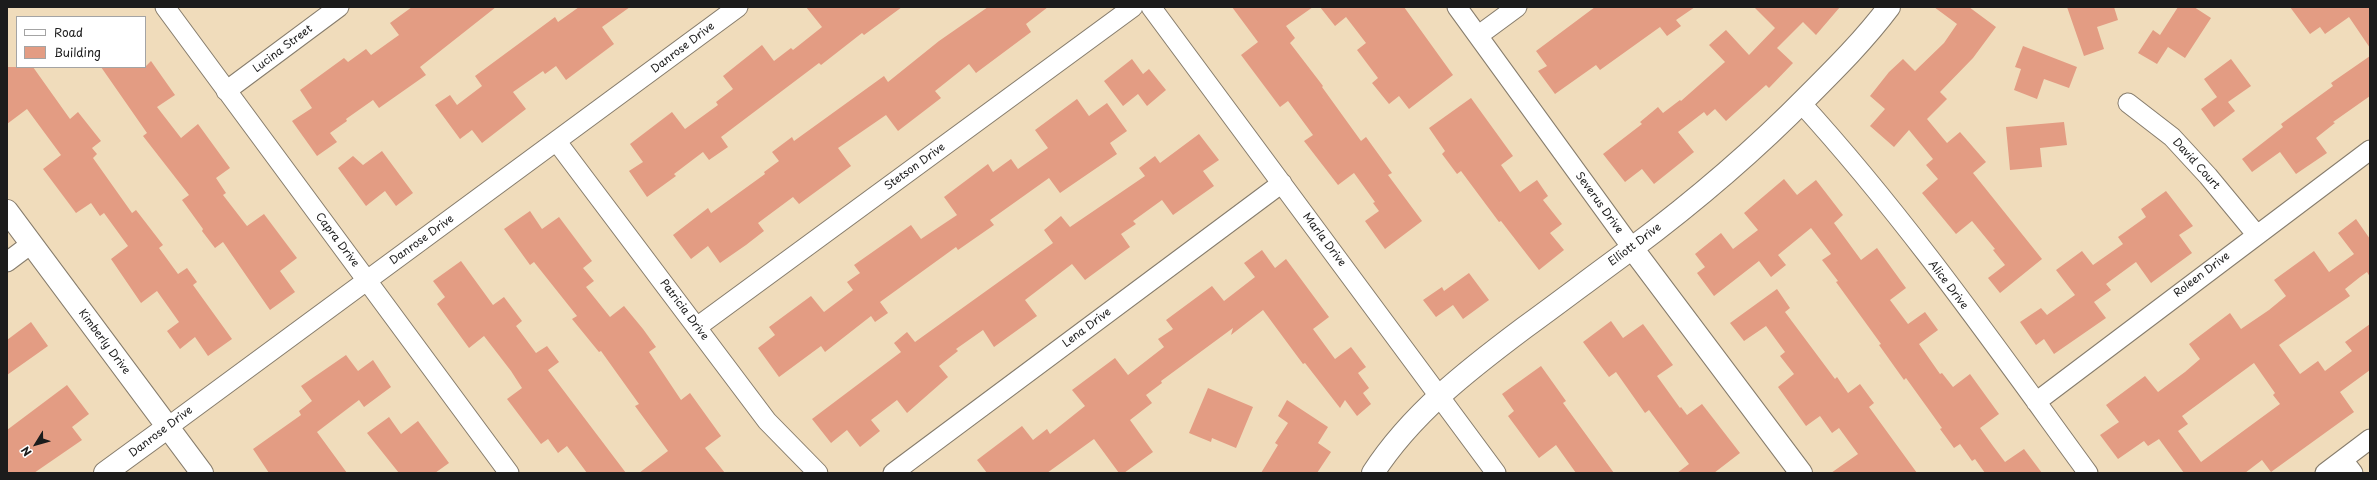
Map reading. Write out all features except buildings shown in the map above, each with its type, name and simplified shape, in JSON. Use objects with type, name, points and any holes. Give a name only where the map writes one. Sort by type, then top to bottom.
[{"type":"street","name":"Capra Drive","points":[[165,7],[509,473]]},
{"type":"street","name":"Lucina Street","points":[[226,91],[339,7]]},
{"type":"street","name":"Danrose Drive","points":[[105,473],[557,142],[738,7]]},
{"type":"street","name":"Stetson Drive","points":[[697,327],[1133,7]]},
{"type":"street","name":"Marla Drive","points":[[1151,7],[1496,473]]},
{"type":"street","name":"Severus Drive","points":[[1457,7],[1479,35],[1632,248],[1801,473]]},
{"type":"street","points":[[1479,35],[1517,7]]},
{"type":"street","name":"Elliott Drive","points":[[1373,473],[1389,448],[1440,396],[1473,367],[1632,248],[1740,162],[1842,62],[1889,7]]},
{"type":"street","name":"Alice Drive","points":[[1801,103],[1839,144],[1900,220],[2088,473]]},
{"type":"street","name":"David Court","points":[[2128,103],[2172,137],[2208,176],[2256,234]]},
{"type":"street","name":"Patricia Drive","points":[[557,142],[767,421],[818,473]]},
{"type":"street","name":"Roleen Drive","points":[[2036,402],[2256,234],[2370,150]]},
{"type":"street","name":"Lena Drive","points":[[893,473],[1282,183]]},
{"type":"street","name":"Kimberly Drive","points":[[7,211],[202,473]]},
{"type":"street","points":[[7,262],[31,244]]},
{"type":"street","points":[[2325,473],[2348,466],[2370,439]]}]
